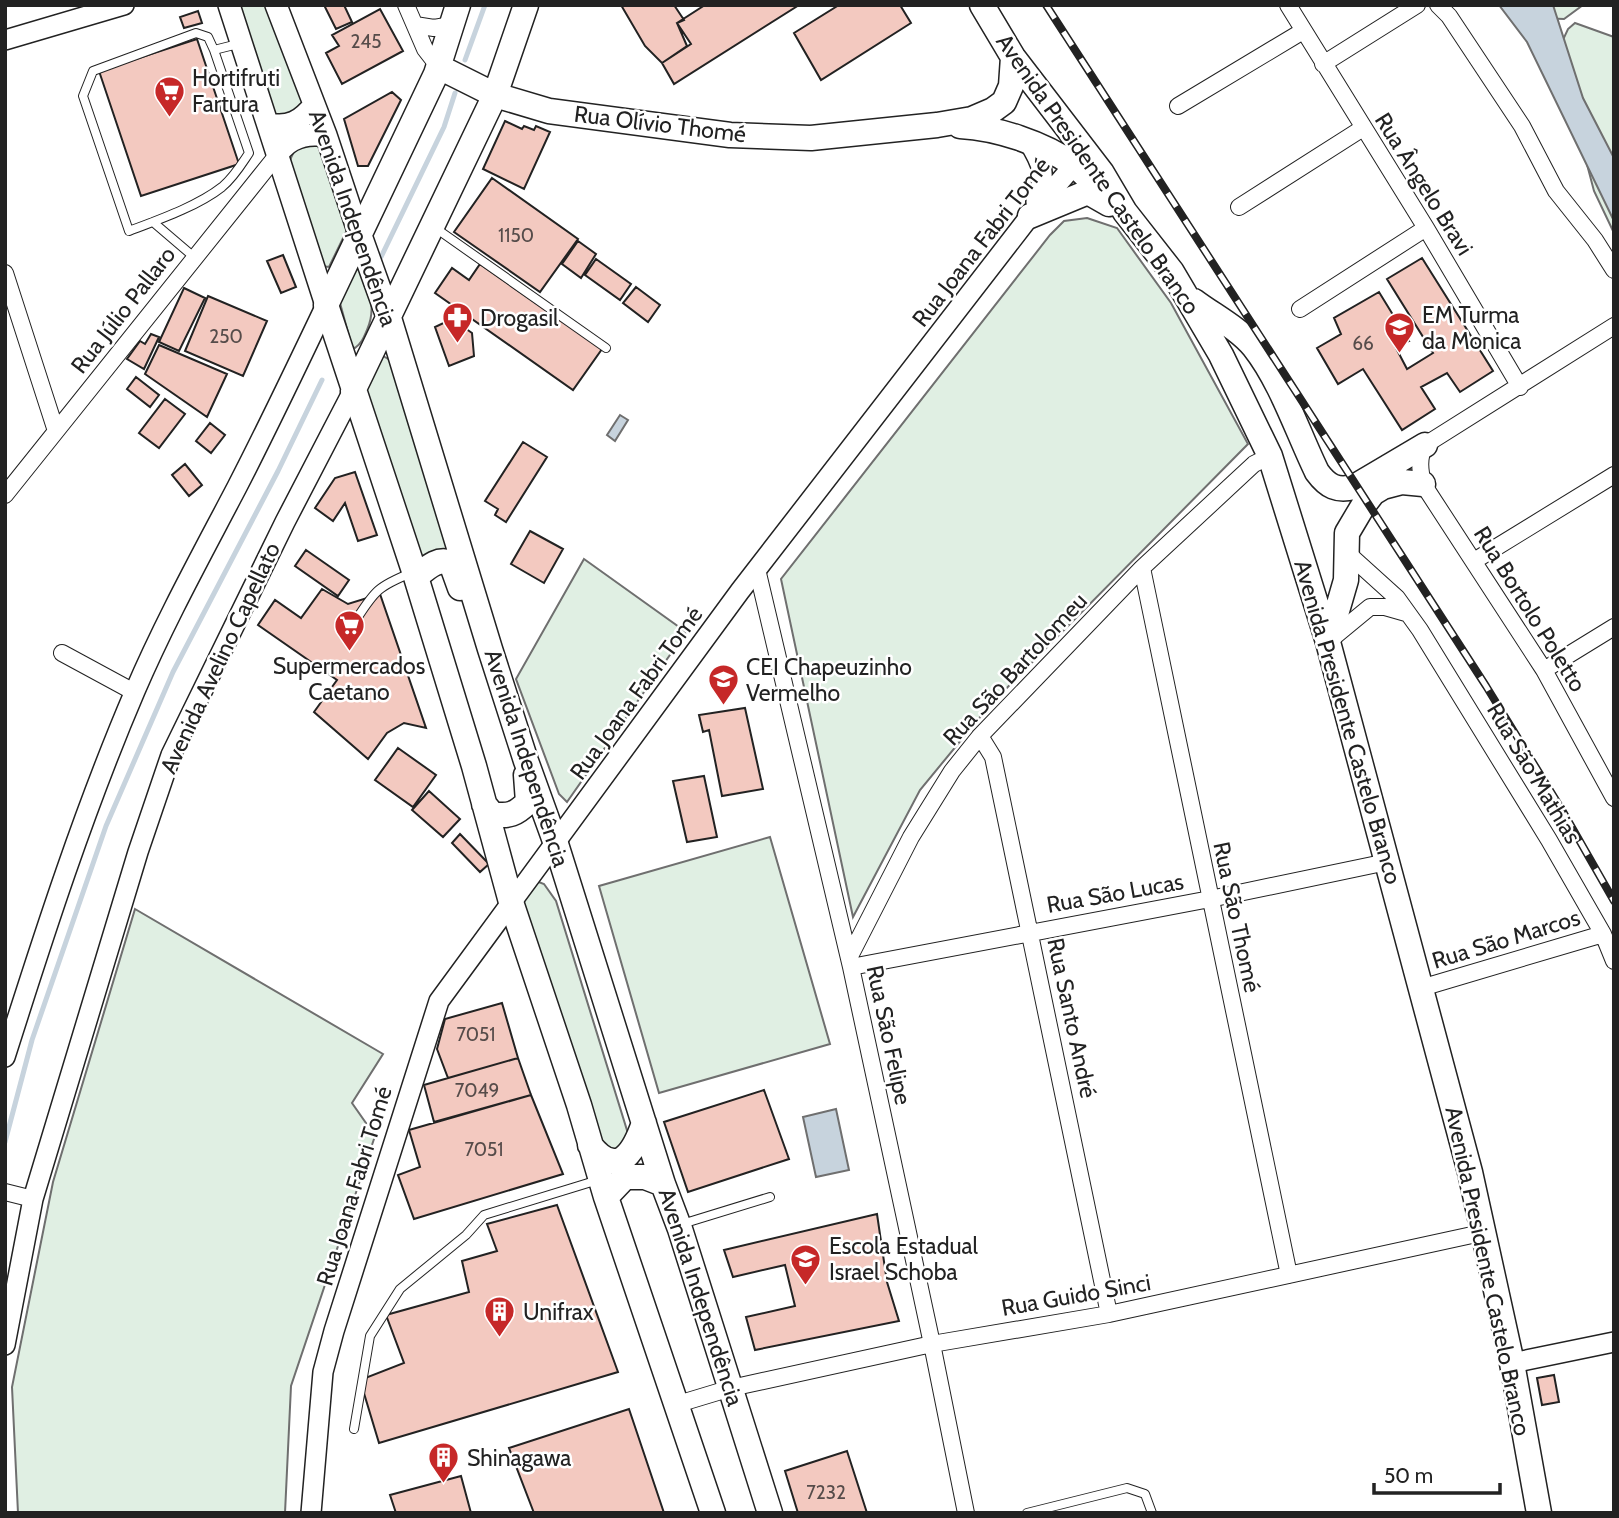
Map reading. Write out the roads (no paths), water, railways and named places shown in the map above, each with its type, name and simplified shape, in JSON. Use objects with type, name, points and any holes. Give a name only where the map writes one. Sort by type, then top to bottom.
[{"type":"main road","points":[[229,5],[415,574],[511,902],[603,1188],[713,1513]]},
{"type":"main road","name":"Avenida Independência","points":[[276,5],[326,135],[389,317],[526,761],[556,844],[643,1123],[679,1225],[770,1513]]},
{"type":"main road","name":"Avenida Avelino Capellato","points":[[353,391],[495,95],[526,5]]},
{"type":"main road","name":"Avenida Presidente Castelo Branco","points":[[982,5],[1013,57],[1102,173],[1125,212],[1172,272],[1221,355],[1270,456],[1328,642],[1470,1172],[1512,1363],[1539,1513]]},
{"type":"main road","points":[[326,305],[439,67],[455,15]]},
{"type":"main road","points":[[937,125],[972,119],[1004,102],[1011,86],[1013,57]]},
{"type":"main road","name":"Rua Olívio Thomé","points":[[439,67],[495,95],[549,110],[730,135],[811,138],[937,125]]},
{"type":"main road","points":[[269,124],[284,127],[304,117],[314,105]]},
{"type":"main road","points":[[937,125],[983,128],[1027,141],[1073,165],[1125,212]]},
{"type":"main road","points":[[278,154],[284,145],[307,134],[326,135]]},
{"type":"main road","points":[[1073,165],[1084,164],[1102,173]]},
{"type":"main road","points":[[1030,216],[1088,192],[1125,212]]},
{"type":"main road","points":[[1186,295],[1242,335],[1255,349],[1283,396],[1317,472],[1324,482],[1333,488],[1343,490],[1354,486],[1425,445]]},
{"type":"main road","points":[[1328,642],[1346,580],[1347,533],[1363,506],[1373,493],[1395,484],[1423,484]]},
{"type":"main road","points":[[415,574],[437,562],[444,560],[451,563],[462,593],[484,627]]},
{"type":"main road","points":[[484,804],[492,814],[502,816],[516,814],[528,802],[526,761]]},
{"type":"main road","points":[[590,1145],[600,1157],[608,1160],[626,1156],[636,1146],[643,1123]]},
{"type":"main road","points":[[603,1188],[625,1177],[645,1177],[663,1184]]},
{"type":"street","points":[[5,40],[124,5]]},
{"type":"street","points":[[406,5],[425,49],[439,67]]},
{"type":"street","name":"Rua Ângelo Bravi","points":[[1288,5],[1426,228],[1520,387]]},
{"type":"street","points":[[1323,64],[1417,5]]},
{"type":"street","points":[[1438,5],[1449,16],[1522,126],[1556,191],[1595,240],[1614,270]]},
{"type":"street","points":[[415,25],[434,28],[455,15]]},
{"type":"street","points":[[1178,106],[1303,31]]},
{"type":"street","points":[[1239,207],[1363,128]]},
{"type":"street","points":[[1027,141],[1038,158],[1043,173],[1043,186],[1030,216]]},
{"type":"street","name":"Rua Júlio Pallaro","points":[[5,495],[278,154]]},
{"type":"street","name":"Rua Joana Fabri Tomé","points":[[311,1513],[323,1372],[439,1001],[757,569],[1030,216],[1073,165]]},
{"type":"street","points":[[1300,309],[1426,228]]},
{"type":"street","points":[[5,273],[57,431]]},
{"type":"street","points":[[5,1057],[78,837],[134,692],[160,634],[247,467],[326,305]]},
{"type":"street","points":[[1423,484],[1420,454],[1425,445],[1614,327]]},
{"type":"street","name":"Avenida Avelino Capellato","points":[[5,1345],[33,1199],[138,852],[171,755],[285,522],[353,391]]},
{"type":"street","name":"Rua São Bartolomeu","points":[[850,962],[911,837],[952,771],[980,736],[1142,568],[1254,464],[1270,456]]},
{"type":"street","points":[[1474,561],[1614,475]]},
{"type":"street","name":"Rua Bortolo Poletto","points":[[1423,484],[1544,670],[1614,798]]},
{"type":"street","name":"Rua São Mathias","points":[[1345,551],[1397,598],[1420,630],[1549,840],[1603,934],[1614,961]]},
{"type":"street","name":"Rua São Thomé","points":[[1142,568],[1289,1275]]},
{"type":"street","name":"Rua São Felipe","points":[[757,569],[850,962],[966,1513]]},
{"type":"street","points":[[1328,642],[1370,607],[1385,607],[1406,613]]},
{"type":"street","points":[[1544,670],[1614,626]]},
{"type":"street","points":[[62,653],[134,692]]},
{"type":"street","name":"Rua Santo André","points":[[980,736],[993,757],[1109,1314]]},
{"type":"street","name":"Rua São Lucas","points":[[850,962],[1210,900],[1387,862]]},
{"type":"street","name":"Rua São Marcos","points":[[1421,988],[1603,934]]},
{"type":"street","points":[[5,1192],[33,1199]]},
{"type":"street","name":"Rua Guido Sinci","points":[[678,1404],[731,1388],[932,1344],[1109,1314],[1482,1230]]},
{"type":"street","points":[[1512,1363],[1614,1342]]},
{"type":"lane","points":[[196,33],[208,37],[214,50],[249,153],[235,174],[221,188],[129,231],[83,96],[93,71],[196,33]]},
{"type":"lane","points":[[214,50],[242,43]]},
{"type":"lane","points":[[153,222],[194,257]]},
{"type":"lane","points":[[432,225],[606,348]]},
{"type":"lane","points":[[356,620],[373,594],[384,584],[415,574]]},
{"type":"lane","points":[[354,1429],[370,1336],[400,1289],[466,1235],[484,1215],[603,1188]]},
{"type":"lane","points":[[679,1225],[770,1197]]},
{"type":"lane","points":[[1027,1513],[1127,1488],[1144,1494],[1152,1513]]},
{"type":"waterway","points":[[465,60],[485,5]]},
{"type":"waterway","points":[[381,257],[444,127],[455,93]]},
{"type":"waterway","points":[[5,1142],[32,1040],[106,826],[173,672],[278,471],[322,380]]},
{"type":"railway","points":[[1046,5],[1486,686],[1614,901]]},
{"type":"place","name":"Hortifruti Fartura","points":[[169,118]]},
{"type":"place","name":"Drogasil","points":[[457,345]]},
{"type":"place","name":"EM Turma da Monica","points":[[1399,355]]},
{"type":"place","name":"Supermercados Caetano","points":[[349,652]]},
{"type":"place","name":"CEI Chapeuzinho Vermelho","points":[[723,707]]},
{"type":"place","name":"Escola Estadual Israel Schoba","points":[[806,1286]]},
{"type":"place","name":"Unifrax","points":[[500,1339]]},
{"type":"place","name":"Shinagawa","points":[[444,1485]]}]
